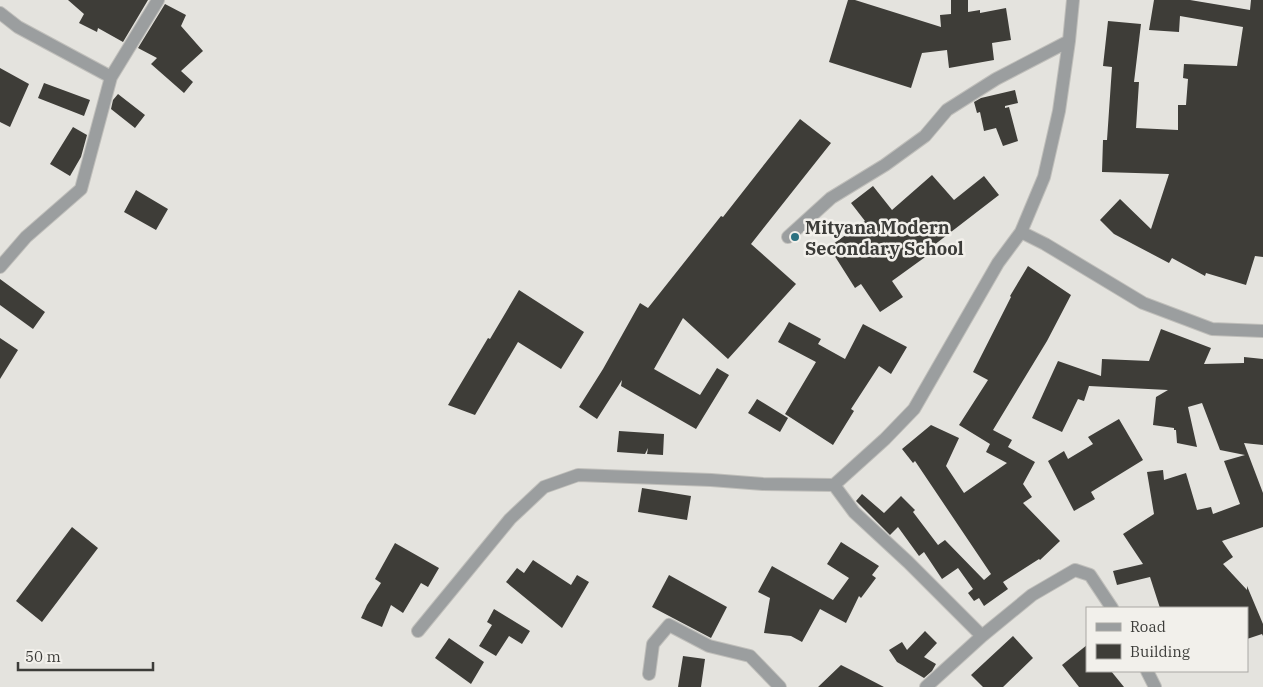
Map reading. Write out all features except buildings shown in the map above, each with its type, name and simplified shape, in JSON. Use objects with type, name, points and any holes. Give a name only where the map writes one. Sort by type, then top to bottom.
[{"type":"street","points":[[0,267],[26,237],[81,189],[112,77],[158,0]]},
{"type":"street","points":[[418,631],[510,519],[544,487],[578,475],[763,484],[834,485],[885,439],[914,409],[998,263],[1021,232],[1044,177],[1059,111],[1069,42],[1072,0]]},
{"type":"street","points":[[0,13],[18,27],[112,77]]},
{"type":"street","points":[[788,237],[831,198],[885,165],[925,136],[947,110],[996,79],[1069,42]]},
{"type":"street","points":[[1021,232],[1046,244],[1143,303],[1212,329],[1263,331]]},
{"type":"street","points":[[834,485],[854,512],[915,568],[982,636]]},
{"type":"street","points":[[926,687],[982,636],[1032,595],[1075,570],[1090,575],[1111,607]]},
{"type":"street","points":[[649,674],[653,644],[670,625],[709,646],[750,656],[780,687]]},
{"type":"street","points":[[1148,672],[1155,687]]},
{"type":"place","name":"Mityana Modern Secondary School","points":[[795,237]]}]
